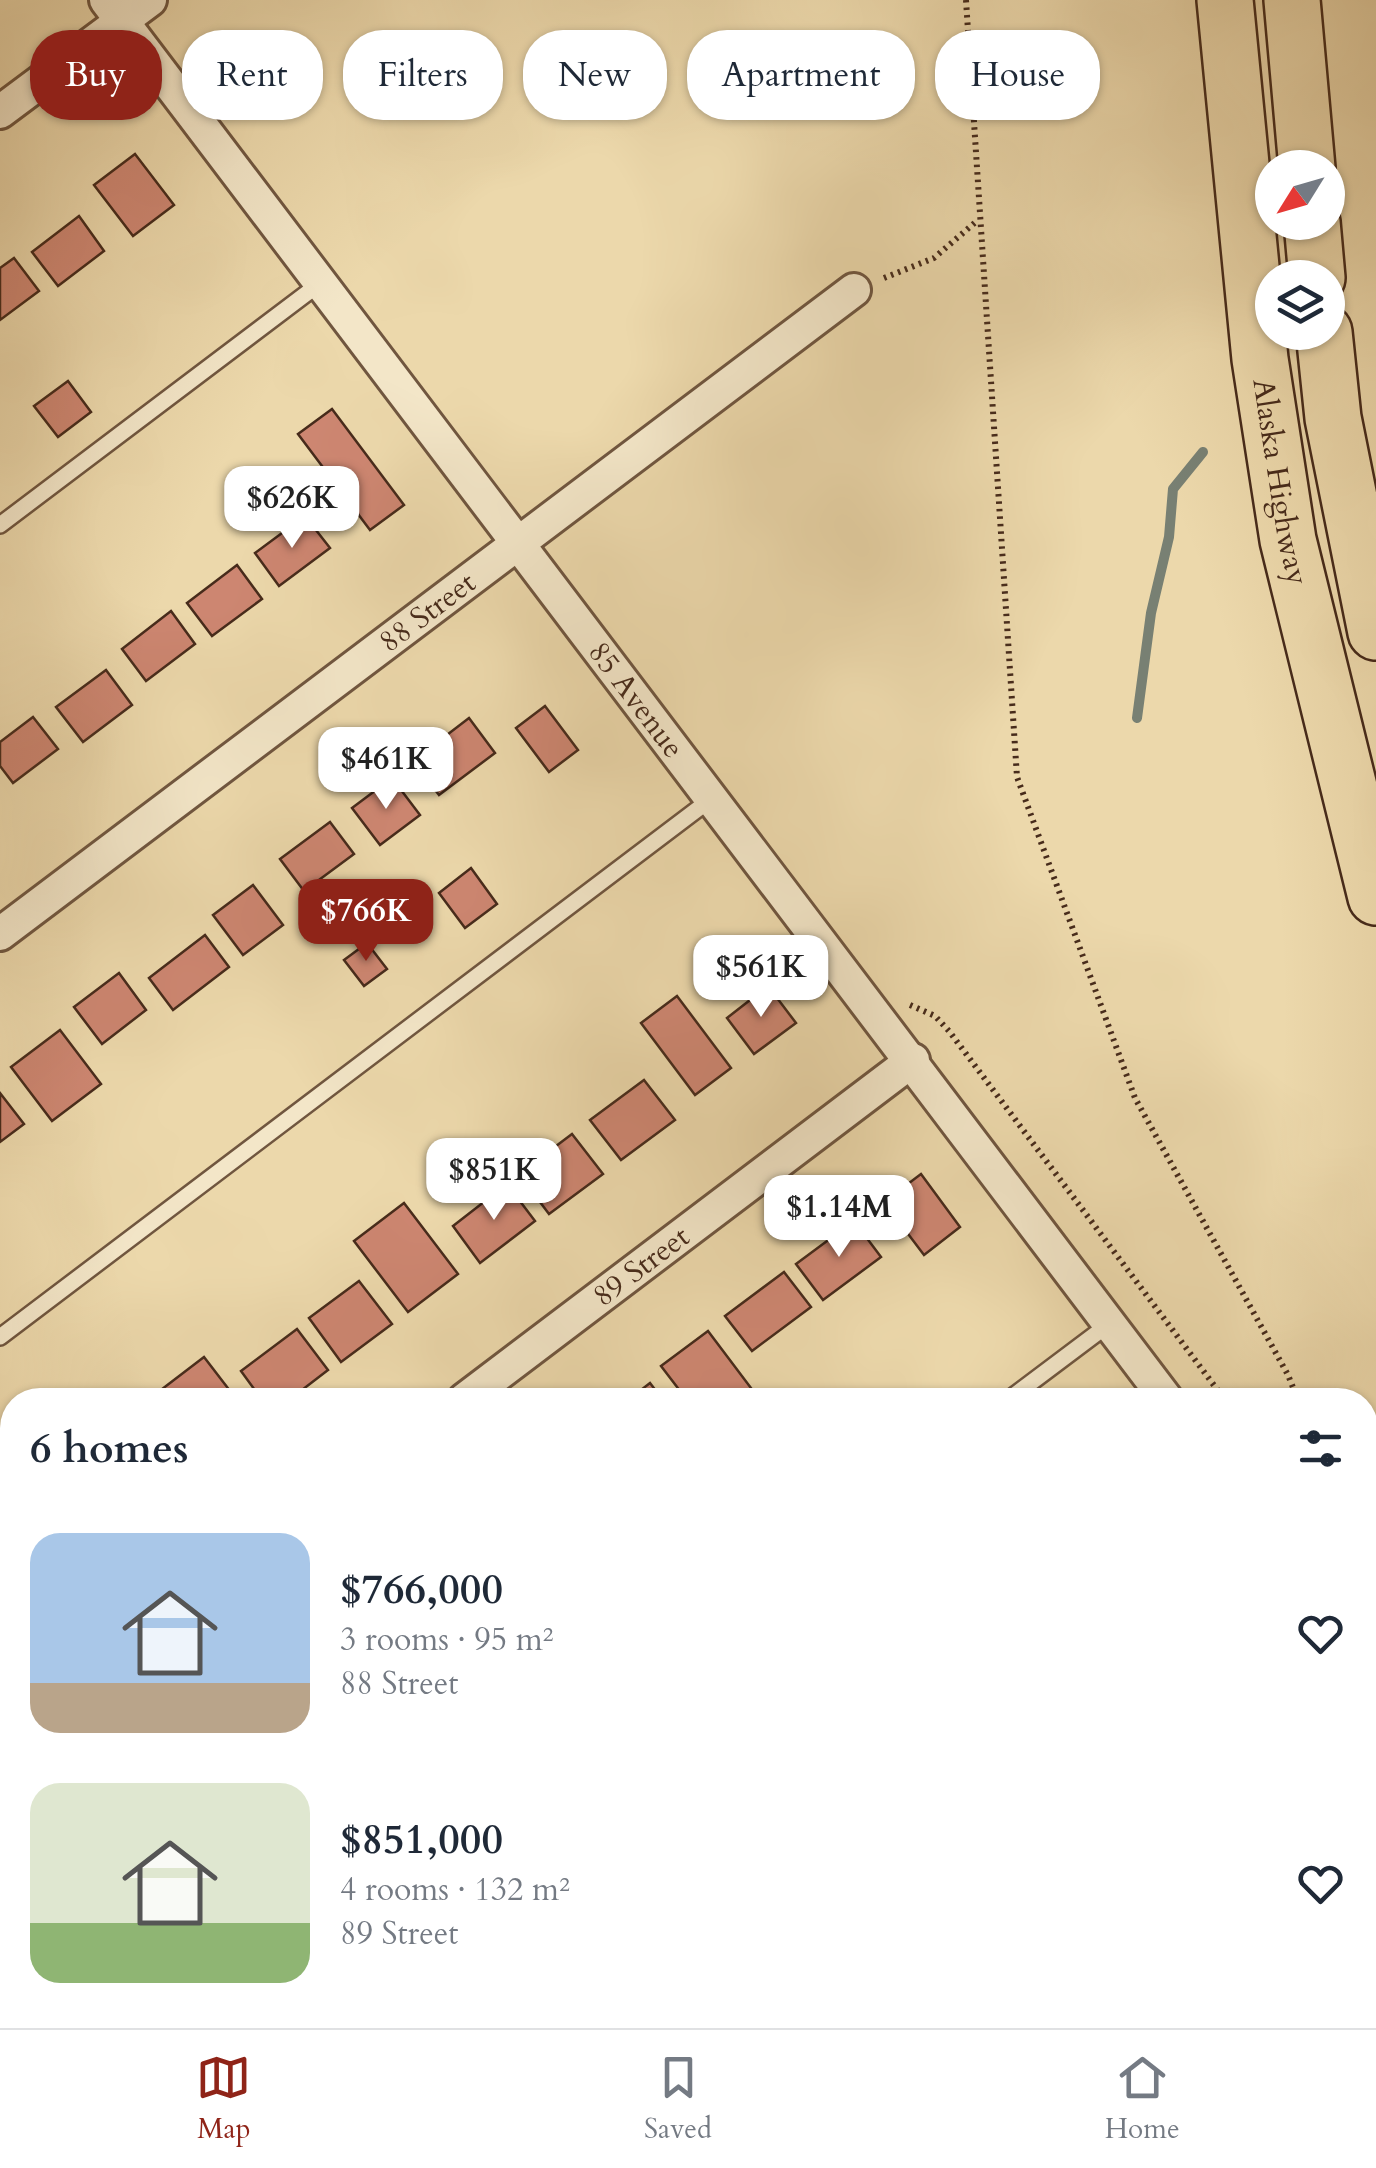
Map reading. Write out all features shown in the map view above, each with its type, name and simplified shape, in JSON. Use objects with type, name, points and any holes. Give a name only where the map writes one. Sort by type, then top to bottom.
[{"type":"highway","name":"Alaska Highway","points":[[1225,0],[1260,359],[1288,540],[1376,896]]},
{"type":"highway","points":[[1292,0],[1305,150]]},
{"type":"highway","name":"Alaska Highway","points":[[1326,350],[1333,418],[1376,632]]},
{"type":"street","points":[[0,112],[114,10],[150,0]]},
{"type":"street","name":"85 Avenue","points":[[114,10],[1158,1388]]},
{"type":"street","name":"88 Street","points":[[0,934],[854,290]]},
{"type":"street","name":"89 Street","points":[[480,1388],[912,1060]]},
{"type":"lane","points":[[0,525],[320,284]]},
{"type":"lane","points":[[0,1337],[711,799]]},
{"type":"lane","points":[[1024,1388],[1108,1324]]},
{"type":"path","points":[[966,0],[1017,777],[1135,1098],[1293,1388]]},
{"type":"path","points":[[854,290],[934,258],[979,219]]},
{"type":"path","points":[[906,1004],[936,1016],[949,1031],[1216,1388]]},
{"type":"building","points":[[135,154],[174,205],[133,236],[94,185]]},
{"type":"building","points":[[79,216],[104,251],[58,286],[32,252]]},
{"type":"building","points":[[14,258],[39,291],[0,320],[0,268]]},
{"type":"building","points":[[68,381],[91,412],[58,437],[34,406]]},
{"type":"building","points":[[332,409],[404,505],[370,530],[298,434]]},
{"type":"building","points":[[305,516],[330,548],[279,586],[255,553]]},
{"type":"building","points":[[237,565],[262,599],[212,636],[187,603]]},
{"type":"building","points":[[171,611],[195,644],[146,681],[122,649]]},
{"type":"building","points":[[106,670],[132,705],[83,742],[56,707]]},
{"type":"building","points":[[545,706],[578,750],[549,772],[516,728]]},
{"type":"building","points":[[33,717],[58,749],[13,783],[0,766],[0,742]]},
{"type":"building","points":[[469,718],[495,753],[439,795],[413,761]]},
{"type":"building","points":[[392,778],[420,815],[380,845],[352,808]]},
{"type":"building","points":[[330,822],[354,854],[304,891],[280,859]]},
{"type":"building","points":[[471,868],[497,904],[465,928],[439,893]]},
{"type":"building","points":[[253,885],[283,925],[243,955],[213,915]]},
{"type":"building","points":[[205,935],[229,967],[173,1010],[149,978]]},
{"type":"building","points":[[367,943],[387,969],[364,986],[344,960]]},
{"type":"building","points":[[119,973],[146,1010],[102,1044],[74,1007]]},
{"type":"building","points":[[768,986],[796,1023],[754,1054],[727,1018]]},
{"type":"building","points":[[677,996],[731,1068],[695,1095],[641,1023]]},
{"type":"building","points":[[60,1030],[101,1084],[52,1121],[11,1067]]},
{"type":"building","points":[[644,1080],[675,1120],[621,1160],[590,1120]]},
{"type":"building","points":[[0,1093],[24,1124],[0,1142]]},
{"type":"building","points":[[572,1134],[603,1174],[549,1214],[519,1174]]},
{"type":"building","points":[[921,1174],[960,1227],[924,1255],[884,1202]]},
{"type":"building","points":[[507,1184],[535,1221],[480,1263],[453,1226]]},
{"type":"building","points":[[404,1203],[458,1274],[408,1312],[354,1241]]},
{"type":"building","points":[[854,1221],[881,1257],[823,1300],[796,1264]]},
{"type":"building","points":[[784,1272],[811,1307],[752,1351],[725,1316]]},
{"type":"building","points":[[359,1281],[392,1324],[341,1362],[309,1318]]},
{"type":"building","points":[[297,1329],[328,1370],[305,1388],[253,1388],[241,1371]]},
{"type":"building","points":[[708,1331],[751,1388],[678,1388],[661,1366]]},
{"type":"building","points":[[204,1357],[228,1388],[163,1388]]},
{"type":"waterway","points":[[1137,718],[1151,613],[1169,537],[1173,489],[1203,452]]}]
